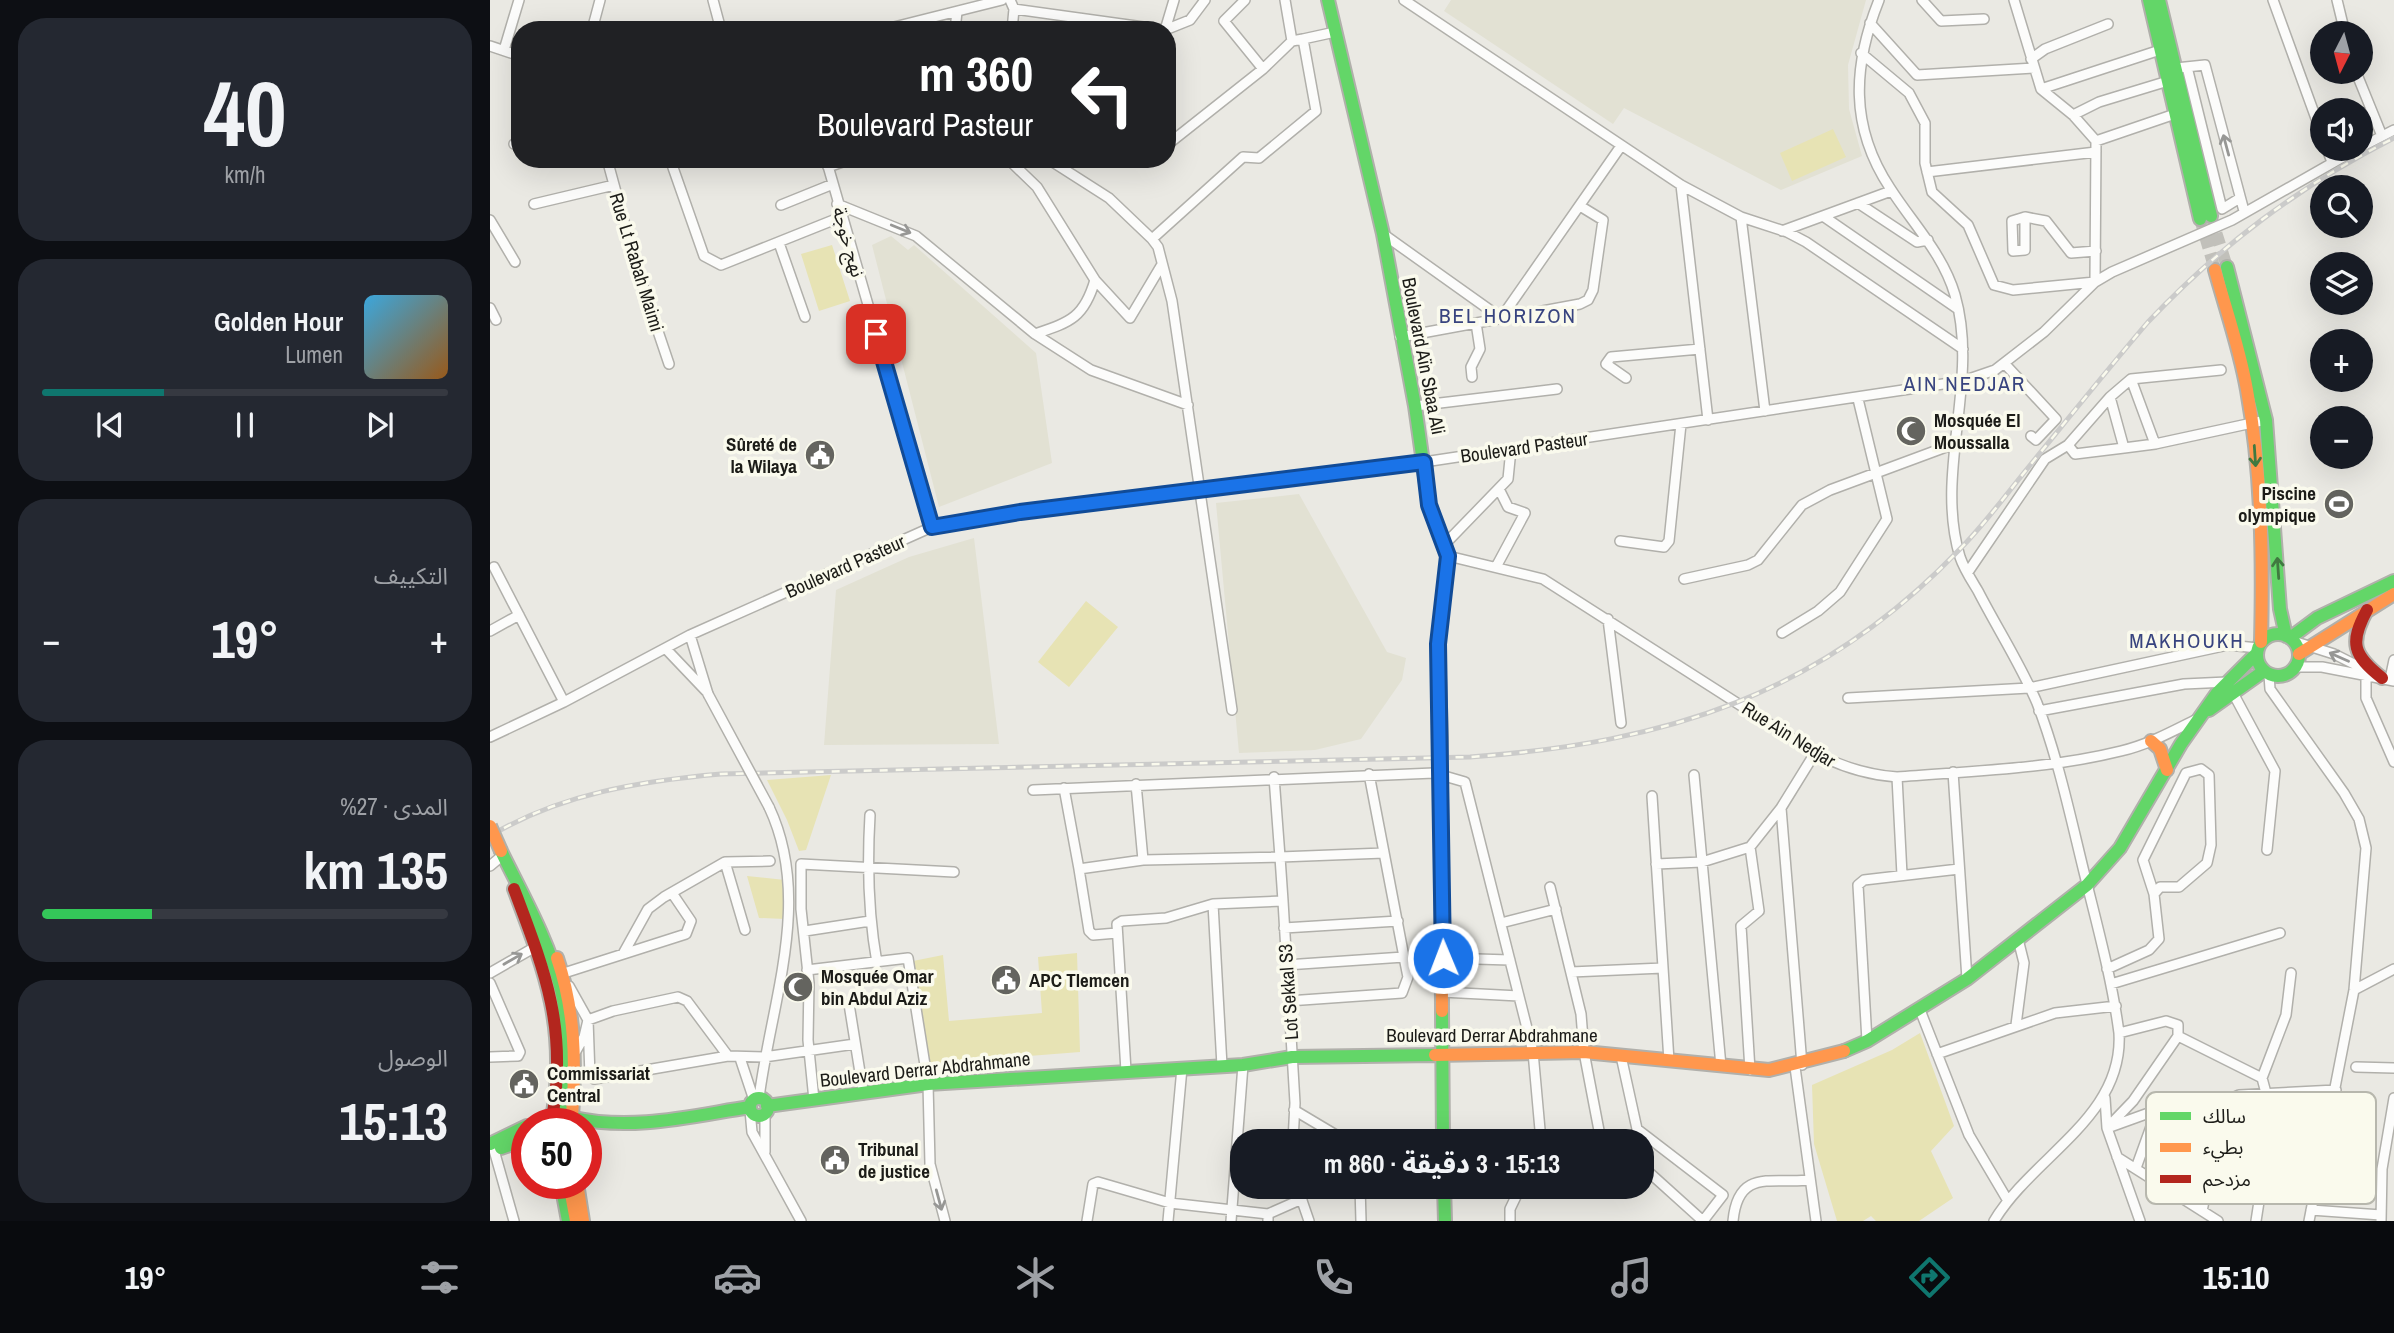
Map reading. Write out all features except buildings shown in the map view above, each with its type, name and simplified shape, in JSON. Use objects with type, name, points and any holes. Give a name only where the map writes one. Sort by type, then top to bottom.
[{"type":"main road","points":[[2149,0],[2175,114],[2205,218],[2182,67],[2160,0]]},
{"type":"main road","name":"Boulevard Aïn Sbaa Ali","points":[[1328,1],[1382,234],[1415,406],[1429,505],[1446,550],[1438,644],[1443,1129]]},
{"type":"main road","points":[[2221,269],[2259,421],[2280,609],[2290,638],[2301,655]]},
{"type":"main road","points":[[2259,421],[2263,574],[2258,648],[2267,673],[2284,676],[2301,655],[2368,607],[2394,594]]},
{"type":"main road","points":[[2258,648],[2273,635],[2290,638],[2308,623],[2394,581]]},
{"type":"main road","points":[[2368,607],[2355,635],[2354,649],[2362,664],[2389,680]]},
{"type":"main road","name":"Boulevard Derrar Abdrahmane","points":[[602,1123],[644,1122],[928,1084],[1243,1065],[1292,1057],[1441,1052],[1584,1052],[1750,1070],[1799,1066],[1867,1041],[1920,1010],[1967,979],[2087,885],[2120,848],[2200,717],[2230,687],[2258,648]]},
{"type":"main road","name":"Boulevard Derrar Abdrahmane","points":[[2230,687],[2267,673]]},
{"type":"main road","points":[[2151,741],[2160,749],[2166,770]]},
{"type":"main road","points":[[490,826],[542,940],[561,991],[567,1036],[566,1098]]},
{"type":"main road","points":[[510,871],[537,946],[557,1027],[558,1073],[552,1108]]},
{"type":"main road","points":[[510,871],[527,894],[566,978],[576,1051],[574,1108]]},
{"type":"main road","points":[[602,1129],[644,1122]]},
{"type":"main road","points":[[492,1146],[511,1135]]},
{"type":"main road","points":[[492,1146],[511,1142]]},
{"type":"main road","points":[[564,1199],[568,1221]]},
{"type":"main road","points":[[572,1199],[576,1221]]},
{"type":"main road","points":[[580,1199],[583,1221]]},
{"type":"main road","points":[[1444,1199],[1445,1221]]},
{"type":"street","points":[[513,21],[519,0]]},
{"type":"street","points":[[594,21],[600,0]]},
{"type":"street","points":[[713,0],[719,21]]},
{"type":"street","points":[[924,21],[979,3],[1002,0]]},
{"type":"street","points":[[1168,21],[1174,0]]},
{"type":"street","points":[[1176,26],[1190,20],[1205,0]]},
{"type":"street","points":[[1245,0],[1224,20],[1263,69]]},
{"type":"street","points":[[1285,0],[1292,41]]},
{"type":"street","points":[[1404,0],[1681,185],[1741,217],[1782,231],[1806,243],[1963,349]]},
{"type":"street","points":[[1879,0],[1858,70],[1864,126],[1874,160],[1891,191],[1928,240],[1946,270],[1958,309],[1963,349],[1963,380],[1954,444],[1953,513],[1960,558],[2029,688],[2058,762],[2116,1006],[2119,1033],[2118,1063],[2105,1098],[2008,1201],[1994,1221]]},
{"type":"street","points":[[1922,0],[1941,21],[1984,19]]},
{"type":"street","points":[[2014,0],[2041,89],[2073,115],[2096,141],[2095,282]]},
{"type":"street","points":[[2273,0],[2310,102]]},
{"type":"street","points":[[2337,0],[2342,21]]},
{"type":"street","points":[[1012,4],[1112,21]]},
{"type":"street","points":[[956,21],[957,12]]},
{"type":"street","points":[[1870,23],[1917,75],[2032,63],[2045,49],[2108,24]]},
{"type":"street","points":[[504,50],[511,27]]},
{"type":"street","points":[[1176,138],[1263,69],[1292,41],[1335,32]]},
{"type":"street","points":[[1152,239],[1243,157],[1259,158],[1315,111],[1303,39]]},
{"type":"street","points":[[490,46],[511,53]]},
{"type":"street","points":[[2041,89],[2160,50]]},
{"type":"street","points":[[1861,53],[1909,93],[1925,123],[1927,172],[1932,192],[1969,225],[1990,280],[2000,289],[2095,282],[2112,272],[2232,220],[2332,162]]},
{"type":"street","points":[[2240,198],[2222,209],[2182,67],[2205,65],[2244,211]]},
{"type":"street","points":[[2073,115],[2099,102],[2168,80]]},
{"type":"street","points":[[2361,84],[2382,136]]},
{"type":"street","points":[[2096,141],[2175,114]]},
{"type":"street","points":[[2373,141],[2394,130]]},
{"type":"street","points":[[1501,318],[1622,146]]},
{"type":"street","points":[[1927,172],[2096,152]]},
{"type":"street","name":"Rue Lt Rabah Maimi","points":[[609,168],[669,364]]},
{"type":"street","points":[[673,168],[704,256],[712,263],[721,265],[841,218]]},
{"type":"street","name":"نهج خوجة","points":[[828,168],[932,527]]},
{"type":"street","points":[[1018,168],[1037,187],[1095,280],[1130,318],[1161,266]]},
{"type":"street","points":[[1062,168],[1110,198],[1158,247],[1172,301],[1232,710]]},
{"type":"street","points":[[782,205],[833,184]]},
{"type":"street","points":[[534,204],[614,185]]},
{"type":"street","points":[[1681,185],[1708,420]]},
{"type":"street","points":[[1782,231],[1891,191]]},
{"type":"street","points":[[1858,203],[1917,242],[1928,240]]},
{"type":"street","points":[[837,204],[916,236],[1035,334],[1091,370],[1188,405]]},
{"type":"street","points":[[1400,337],[1580,304],[1588,300],[1593,290],[1603,220],[1580,206]]},
{"type":"street","points":[[1823,216],[1958,309]]},
{"type":"street","points":[[1741,217],[1765,411]]},
{"type":"street","points":[[2025,217],[2046,221],[2071,253],[2096,251]]},
{"type":"street","points":[[490,220],[515,262]]},
{"type":"street","points":[[1382,234],[1501,318]]},
{"type":"street","points":[[779,243],[805,317]]},
{"type":"street","points":[[1035,334],[1071,321],[1081,312],[1089,301],[1095,280]]},
{"type":"street","name":"Boulevard Pasteur","points":[[491,737],[564,702],[690,635],[932,527],[1424,462],[1858,399],[1963,380],[1995,370],[2044,332],[2095,282]]},
{"type":"street","points":[[490,308],[496,320]]},
{"type":"street","points":[[1472,377],[1471,367],[1479,349],[1476,323]]},
{"type":"street","points":[[1626,378],[1606,364],[1611,357],[1700,349]]},
{"type":"street","points":[[2004,363],[2056,419],[2036,440],[2031,436]]},
{"type":"street","points":[[1968,572],[2045,459],[2068,445],[2110,397],[2131,379],[2221,370]]},
{"type":"street","points":[[2131,379],[2155,444]]},
{"type":"street","points":[[1415,406],[1558,389]]},
{"type":"street","points":[[2110,397],[2124,447]]},
{"type":"street","points":[[1782,633],[1818,611],[1840,592],[1886,519],[1858,399]]},
{"type":"street","points":[[2068,445],[2075,454],[2155,444],[2259,421]]},
{"type":"street","points":[[1620,541],[1660,547],[1669,541],[1681,424]]},
{"type":"street","points":[[1684,579],[1748,565],[1758,559],[1801,505],[1954,444]]},
{"type":"street","points":[[1446,550],[1508,479],[1511,449]]},
{"type":"street","points":[[1496,567],[1525,513],[1508,507],[1499,489]]},
{"type":"street","name":"Rue Ain Nedjar","points":[[1446,550],[1543,579],[1815,753],[1842,767],[1897,777],[2058,762],[2122,751],[2151,741],[2200,717]]},
{"type":"street","points":[[495,567],[564,702]]},
{"type":"street","points":[[490,631],[519,615]]},
{"type":"street","points":[[1608,619],[1621,723]]},
{"type":"street","points":[[690,635],[708,694],[768,807],[781,834],[786,854],[790,910],[751,1132],[802,1221]]},
{"type":"street","points":[[1849,698],[2029,688],[2218,647],[2258,648]]},
{"type":"street","points":[[666,649],[708,694]]},
{"type":"street","points":[[2301,655],[2322,667],[2389,680]]},
{"type":"street","points":[[2301,655],[2389,680]]},
{"type":"street","points":[[2389,680],[2394,660]]},
{"type":"street","points":[[2267,673],[2270,689],[2344,793],[2361,826],[2366,848],[2354,990],[2336,1090],[2289,1092]]},
{"type":"street","points":[[2367,676],[2365,698],[2394,762]]},
{"type":"street","points":[[2039,710],[2184,684],[2230,687],[2275,771],[2267,850]]},
{"type":"street","points":[[1656,864],[1702,862],[1750,847],[1781,808],[1815,753]]},
{"type":"street","points":[[2107,969],[2149,950],[2159,939],[2154,894],[2143,860],[2186,773],[2201,769],[2209,775],[2211,845],[2207,863],[2179,887],[2160,887],[2154,894]]},
{"type":"street","points":[[1953,772],[1967,979]]},
{"type":"street","points":[[1033,790],[1369,774],[1434,773],[1465,782],[1533,1052],[1540,1129]]},
{"type":"street","points":[[1288,1001],[1402,993],[1408,977],[1369,774]]},
{"type":"street","points":[[1695,775],[1721,1066]]},
{"type":"street","name":"Lot Sekkal S3","points":[[1274,777],[1292,1057],[1293,1129]]},
{"type":"street","points":[[1897,777],[1902,875]]},
{"type":"street","points":[[1136,784],[1143,860]]},
{"type":"street","points":[[1064,788],[1089,931],[1094,935],[1117,933]]},
{"type":"street","points":[[1652,796],[1669,1061]]},
{"type":"street","points":[[1781,808],[1799,1066],[1816,1221]]},
{"type":"street","points":[[870,815],[867,867],[870,921],[877,963]]},
{"type":"street","points":[[1750,847],[1759,911],[1741,926],[1750,1070]]},
{"type":"street","points":[[490,866],[502,853]]},
{"type":"street","points":[[1079,869],[1143,860],[1384,853]]},
{"type":"street","points":[[623,954],[648,909],[671,893],[725,862],[770,861]]},
{"type":"street","points":[[725,862],[745,930]]},
{"type":"street","points":[[814,1100],[809,1051],[805,931],[801,909],[802,864],[954,872]]},
{"type":"street","points":[[1867,1041],[1857,887],[1864,880],[1959,869]]},
{"type":"street","points":[[1550,887],[1581,1014],[1584,1052],[1599,1129]]},
{"type":"street","points":[[671,893],[691,921],[686,934],[623,954],[566,978],[588,1020],[592,1078],[728,1056],[764,1057],[855,1044]]},
{"type":"street","points":[[1126,1071],[1117,924],[1122,921],[1166,918],[1213,904],[1283,901]]},
{"type":"street","points":[[1213,904],[1222,1066]]},
{"type":"street","points":[[1501,922],[1556,909]]},
{"type":"street","points":[[805,931],[870,921]]},
{"type":"street","points":[[1284,928],[1398,921]]},
{"type":"street","points":[[2111,984],[2280,933]]},
{"type":"street","points":[[2016,1025],[2024,963],[2018,939]]},
{"type":"street","points":[[490,973],[537,946]]},
{"type":"street","points":[[1286,965],[1404,957]]},
{"type":"street","points":[[807,970],[908,958],[928,1084],[930,1164],[945,1221]]},
{"type":"street","points":[[1443,958],[1510,960]]},
{"type":"street","points":[[1571,972],[1663,968]]},
{"type":"street","points":[[2354,990],[2394,968]]},
{"type":"street","points":[[2266,1092],[2262,1078],[2286,1015],[2291,973]]},
{"type":"street","points":[[490,983],[520,1052],[518,1056],[490,1057]]},
{"type":"street","points":[[1442,992],[1519,996]]},
{"type":"street","points":[[576,1051],[588,1020],[613,1011],[678,998],[687,1001],[728,1056]]},
{"type":"street","points":[[849,1004],[863,1091]]},
{"type":"street","points":[[1937,1054],[2055,1013],[2116,1006]]},
{"type":"street","points":[[1920,1010],[1969,1135],[2008,1201]]},
{"type":"street","points":[[2107,1128],[2133,1101],[2178,1036],[2178,1025],[2166,1021],[2119,1033]]},
{"type":"street","points":[[2178,1036],[2262,1078]]},
{"type":"street","points":[[1621,1056],[1637,1129]]},
{"type":"street","points":[[740,1058],[757,1106],[765,1154]]},
{"type":"street","points":[[1231,1221],[1243,1065]]},
{"type":"street","points":[[2356,1067],[2394,1068]]},
{"type":"street","points":[[1168,1221],[1182,1068]]},
{"type":"street","points":[[2105,1098],[2107,1128],[2140,1221]]},
{"type":"street","points":[[2311,1210],[2381,1218],[2394,1098]]},
{"type":"street","points":[[1294,1110],[1326,1129]]},
{"type":"street","points":[[2107,1128],[2146,1114]]},
{"type":"street","points":[[2136,1168],[2146,1140]]},
{"type":"street","points":[[492,1146],[514,1221]]},
{"type":"street","points":[[1654,1147],[1723,1195],[1703,1221],[1654,1177]]},
{"type":"street","points":[[2117,1157],[2146,1175]]},
{"type":"street","points":[[1733,1221],[1735,1206],[1745,1188],[1767,1179],[1810,1180]]},
{"type":"street","points":[[1087,1221],[1095,1182],[1170,1203],[1231,1209],[1268,1217],[1302,1199],[1309,1221]]},
{"type":"street","points":[[1359,1221],[1360,1199]]},
{"type":"street","points":[[1510,1221],[1510,1209],[1515,1199]]},
{"type":"street","points":[[2192,1204],[2218,1221]]},
{"type":"street","points":[[2203,1211],[2204,1204]]},
{"type":"street","points":[[2309,1221],[2312,1204]]},
{"type":"shaded area","points":[[1451,0],[1866,0],[1848,65],[1849,109],[1862,156],[1781,190],[1624,108],[1613,124],[1444,11]]},
{"type":"shaded area","points":[[1833,129],[1846,157],[1792,181],[1780,153]]},
{"type":"shaded area","points":[[891,236],[908,250],[914,245],[1036,353],[1052,463],[939,507],[872,245]]},
{"type":"shaded area","points":[[832,245],[850,301],[819,311],[801,254]]},
{"type":"shaded area","points":[[1299,494],[1387,652],[1406,658],[1402,680],[1361,739],[1315,750],[1239,753],[1216,503]]},
{"type":"shaded area","points":[[974,538],[999,744],[824,745],[836,590],[909,557]]},
{"type":"shaded area","points":[[1086,601],[1118,627],[1069,687],[1038,662]]},
{"type":"shaded area","points":[[831,775],[806,850],[799,851],[767,780]]},
{"type":"shaded area","points":[[747,876],[785,880],[785,919],[759,918]]},
{"type":"shaded area","points":[[1077,953],[1080,1052],[930,1064],[913,961],[943,955],[949,1021],[1042,1013],[1038,957]]},
{"type":"shaded area","points":[[1920,1033],[1954,1126],[1931,1151],[1953,1198],[1919,1221],[1876,1221],[1871,1216],[1863,1221],[1837,1221],[1814,1144],[1812,1085],[1892,1050]]},
{"type":"tunnel","points":[[2211,216],[2227,267]]},
{"type":"tunnel","points":[[2200,219],[2215,270]]},
{"type":"railway","points":[[490,836],[572,800],[631,786],[691,777],[721,774],[1470,757],[1542,750],[1610,739],[1674,724],[1736,703],[1795,676],[1852,642],[1906,600],[1977,531],[2148,322],[2204,267],[2293,197],[2394,138]]},
{"type":"traffic: fast","points":[[1328,0],[1383,234],[1415,406],[1429,505],[1448,556],[1438,644],[1441,738]]},
{"type":"traffic: fast","points":[[2149,0],[2200,219]]},
{"type":"traffic: fast","points":[[2159,0],[2211,216]]},
{"type":"traffic: fast","points":[[2227,267],[2266,420],[2280,609],[2286,636]]},
{"type":"traffic: fast","points":[[2290,638],[2317,618],[2394,581]]},
{"type":"traffic: fast","points":[[2278,634],[2293,640],[2299,655],[2293,670],[2278,676],[2263,670],[2257,655],[2263,640],[2278,634]]},
{"type":"traffic: fast","points":[[1844,1051],[1867,1041],[1967,979],[2087,885],[2120,848],[2181,744],[2217,693],[2256,654]]},
{"type":"traffic: fast","points":[[2209,710],[2264,671]]},
{"type":"traffic: fast","points":[[1441,738],[1441,796]]},
{"type":"traffic: fast","points":[[501,851],[543,936],[561,990],[566,1030],[566,1098]]},
{"type":"traffic: fast","points":[[1442,1011],[1443,1129]]},
{"type":"traffic: fast","points":[[767,1106],[928,1084],[1243,1065],[1292,1057],[1435,1055]]},
{"type":"traffic: fast","points":[[759,1098],[765,1101],[768,1107],[765,1113],[759,1116],[753,1113],[750,1107],[753,1101],[759,1098]]},
{"type":"traffic: fast","points":[[602,1122],[640,1123],[750,1107]]},
{"type":"traffic: fast","points":[[490,1144],[511,1134]]},
{"type":"traffic: fast","points":[[501,1148],[511,1145]]},
{"type":"traffic: fast","points":[[564,1199],[568,1221]]},
{"type":"traffic: fast","points":[[1444,1199],[1445,1221]]},
{"type":"traffic: slow","points":[[2215,270],[2241,360],[2256,453],[2262,579],[2261,642]]},
{"type":"traffic: slow","points":[[2299,654],[2394,594]]},
{"type":"traffic: slow","points":[[2151,741],[2160,749],[2167,770]]},
{"type":"traffic: slow","points":[[1441,796],[1442,1011]]},
{"type":"traffic: slow","points":[[490,826],[501,851]]},
{"type":"traffic: slow","points":[[557,958],[571,1016],[574,1075],[572,1108]]},
{"type":"traffic: slow","points":[[1435,1055],[1584,1052],[1769,1070],[1844,1051]]},
{"type":"traffic: slow","points":[[572,1199],[576,1221]]},
{"type":"traffic: slow","points":[[580,1199],[583,1221]]},
{"type":"traffic: jam","points":[[2367,610],[2358,631],[2357,648],[2365,662],[2382,678]]},
{"type":"traffic: jam","points":[[514,889],[535,945],[555,1025],[557,1081],[554,1108]]},
{"type":"place","name":"Mosquée El Moussalla","points":[[1911,431]]},
{"type":"place","name":"Sûreté de la Wilaya","points":[[820,455]]},
{"type":"place","name":"Piscine olympique","points":[[2339,504]]},
{"type":"place","name":"APC Tlemcen","points":[[1006,980]]},
{"type":"place","name":"Mosquée Omar bin Abdul Aziz","points":[[798,987]]},
{"type":"place","name":"Commissariat Central","points":[[524,1084]]},
{"type":"place","name":"Tribunal de justice","points":[[835,1160]]},
{"type":"district","name":"BEL HORIZON","points":[[1508,316]]},
{"type":"district","name":"AIN NEDJAR","points":[[1965,384]]},
{"type":"district","name":"MAKHOUKH","points":[[2187,641]]},
{"type":"route","points":[[876,334],[932,527],[1020,512],[1424,462],[1429,505],[1448,556],[1438,644],[1443,958]]}]
